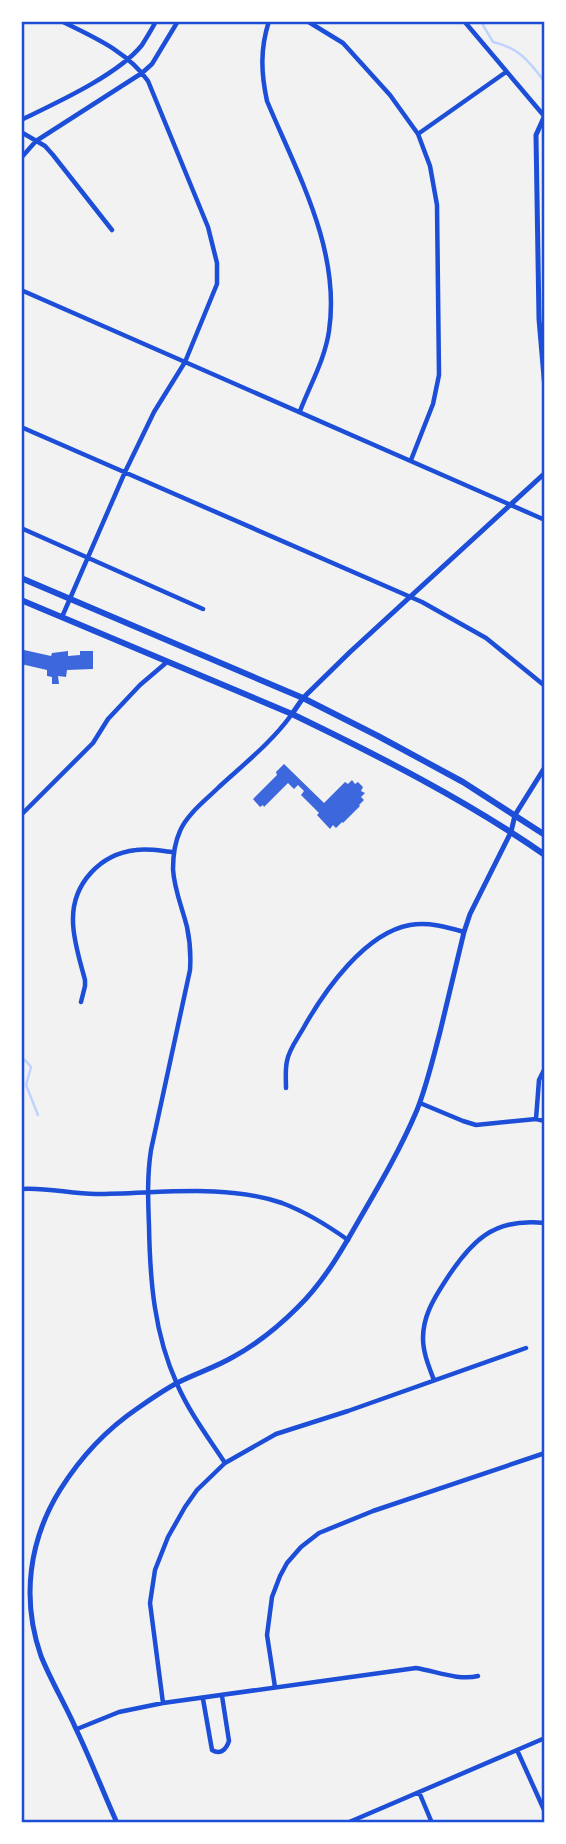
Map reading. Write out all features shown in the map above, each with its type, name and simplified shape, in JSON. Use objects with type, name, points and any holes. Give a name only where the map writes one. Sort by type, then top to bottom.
[{"type":"main road","points":[[21,578],[303,698],[463,782],[545,835]]},
{"type":"main road","points":[[21,600],[292,714],[433,786],[511,831],[545,855]]},
{"type":"street","points":[[61,21],[111,46],[142,73],[156,100],[208,227],[217,263],[217,284],[185,362],[154,412],[125,472],[62,617]]},
{"type":"street","points":[[21,120],[82,89],[127,59],[141,46],[156,21]]},
{"type":"street","points":[[21,158],[36,141],[142,73],[152,64],[178,21]]},
{"type":"street","points":[[269,21],[261,70],[267,101],[322,236],[331,280],[329,333],[300,412]]},
{"type":"street","points":[[307,21],[344,43],[390,95],[418,134],[430,166],[437,205],[439,375],[433,404],[411,460]]},
{"type":"street","points":[[464,21],[545,116],[536,135],[539,318],[545,389]]},
{"type":"street","points":[[418,134],[506,72]]},
{"type":"street","points":[[21,132],[45,146],[112,230]]},
{"type":"street","points":[[21,290],[545,520]]},
{"type":"street","points":[[21,427],[422,602],[486,638],[545,686]]},
{"type":"street","points":[[225,1463],[176,1384],[162,1346],[150,1274],[147,1174],[150,1150],[190,970],[191,948],[173,868],[180,831],[187,819],[206,799],[280,730],[303,698],[545,473]]},
{"type":"street","points":[[21,528],[203,609]]},
{"type":"street","points":[[21,815],[93,743],[108,719],[140,685],[168,662]]},
{"type":"street","points":[[117,1823],[77,1729],[50,1678],[35,1633],[29,1593],[30,1574],[42,1524],[68,1478],[86,1455],[126,1418],[176,1384],[233,1357],[265,1337],[316,1288],[348,1240],[394,1160],[420,1103],[470,914],[511,831],[515,815],[545,767]]},
{"type":"street","points":[[81,1002],[85,980],[72,919],[77,893],[84,880],[96,866],[119,853],[138,849],[174,852]]},
{"type":"street","points":[[286,1088],[287,1060],[291,1048],[317,1005],[345,969],[372,942],[391,931],[411,925],[437,925],[464,932]]},
{"type":"street","points":[[537,1119],[539,1080],[545,1068]]},
{"type":"street","points":[[420,1103],[476,1125],[537,1119],[545,1121]]},
{"type":"street","points":[[21,1189],[95,1194],[220,1191],[257,1196],[300,1211],[348,1240]]},
{"type":"street","points":[[434,1380],[425,1354],[424,1321],[434,1298],[460,1258],[472,1244],[502,1226],[530,1221],[545,1223]]},
{"type":"street","points":[[163,1703],[150,1603],[155,1570],[168,1537],[197,1490],[225,1463],[276,1434],[527,1348]]},
{"type":"street","points":[[275,1687],[267,1635],[270,1606],[280,1576],[301,1547],[319,1533],[373,1511],[545,1453]]},
{"type":"street","points":[[77,1729],[118,1712],[163,1703],[416,1668],[457,1676],[478,1676]]},
{"type":"street","points":[[203,1699],[212,1749],[216,1752],[223,1751],[229,1741],[222,1696]]},
{"type":"street","points":[[347,1823],[545,1738]]},
{"type":"street","points":[[517,1750],[545,1812]]},
{"type":"street","points":[[419,1792],[432,1823]]},
{"type":"building","points":[[24,650],[51,656],[52,653],[68,651],[68,656],[80,655],[80,651],[93,651],[93,669],[67,670],[66,677],[58,676],[59,684],[52,684],[52,677],[47,676],[47,670],[21,664]]},
{"type":"building","points":[[284,764],[324,803],[345,782],[348,784],[352,780],[363,787],[361,791],[365,793],[361,797],[364,800],[343,823],[336,828],[333,825],[330,829],[301,795],[304,791],[298,785],[294,789],[288,783],[264,807],[260,807],[253,799]]},
{"type":"waterway","points":[[482,21],[493,42],[517,52],[545,82]]},
{"type":"waterway","points":[[21,1061],[25,1060],[31,1067],[26,1085],[38,1115]]}]
